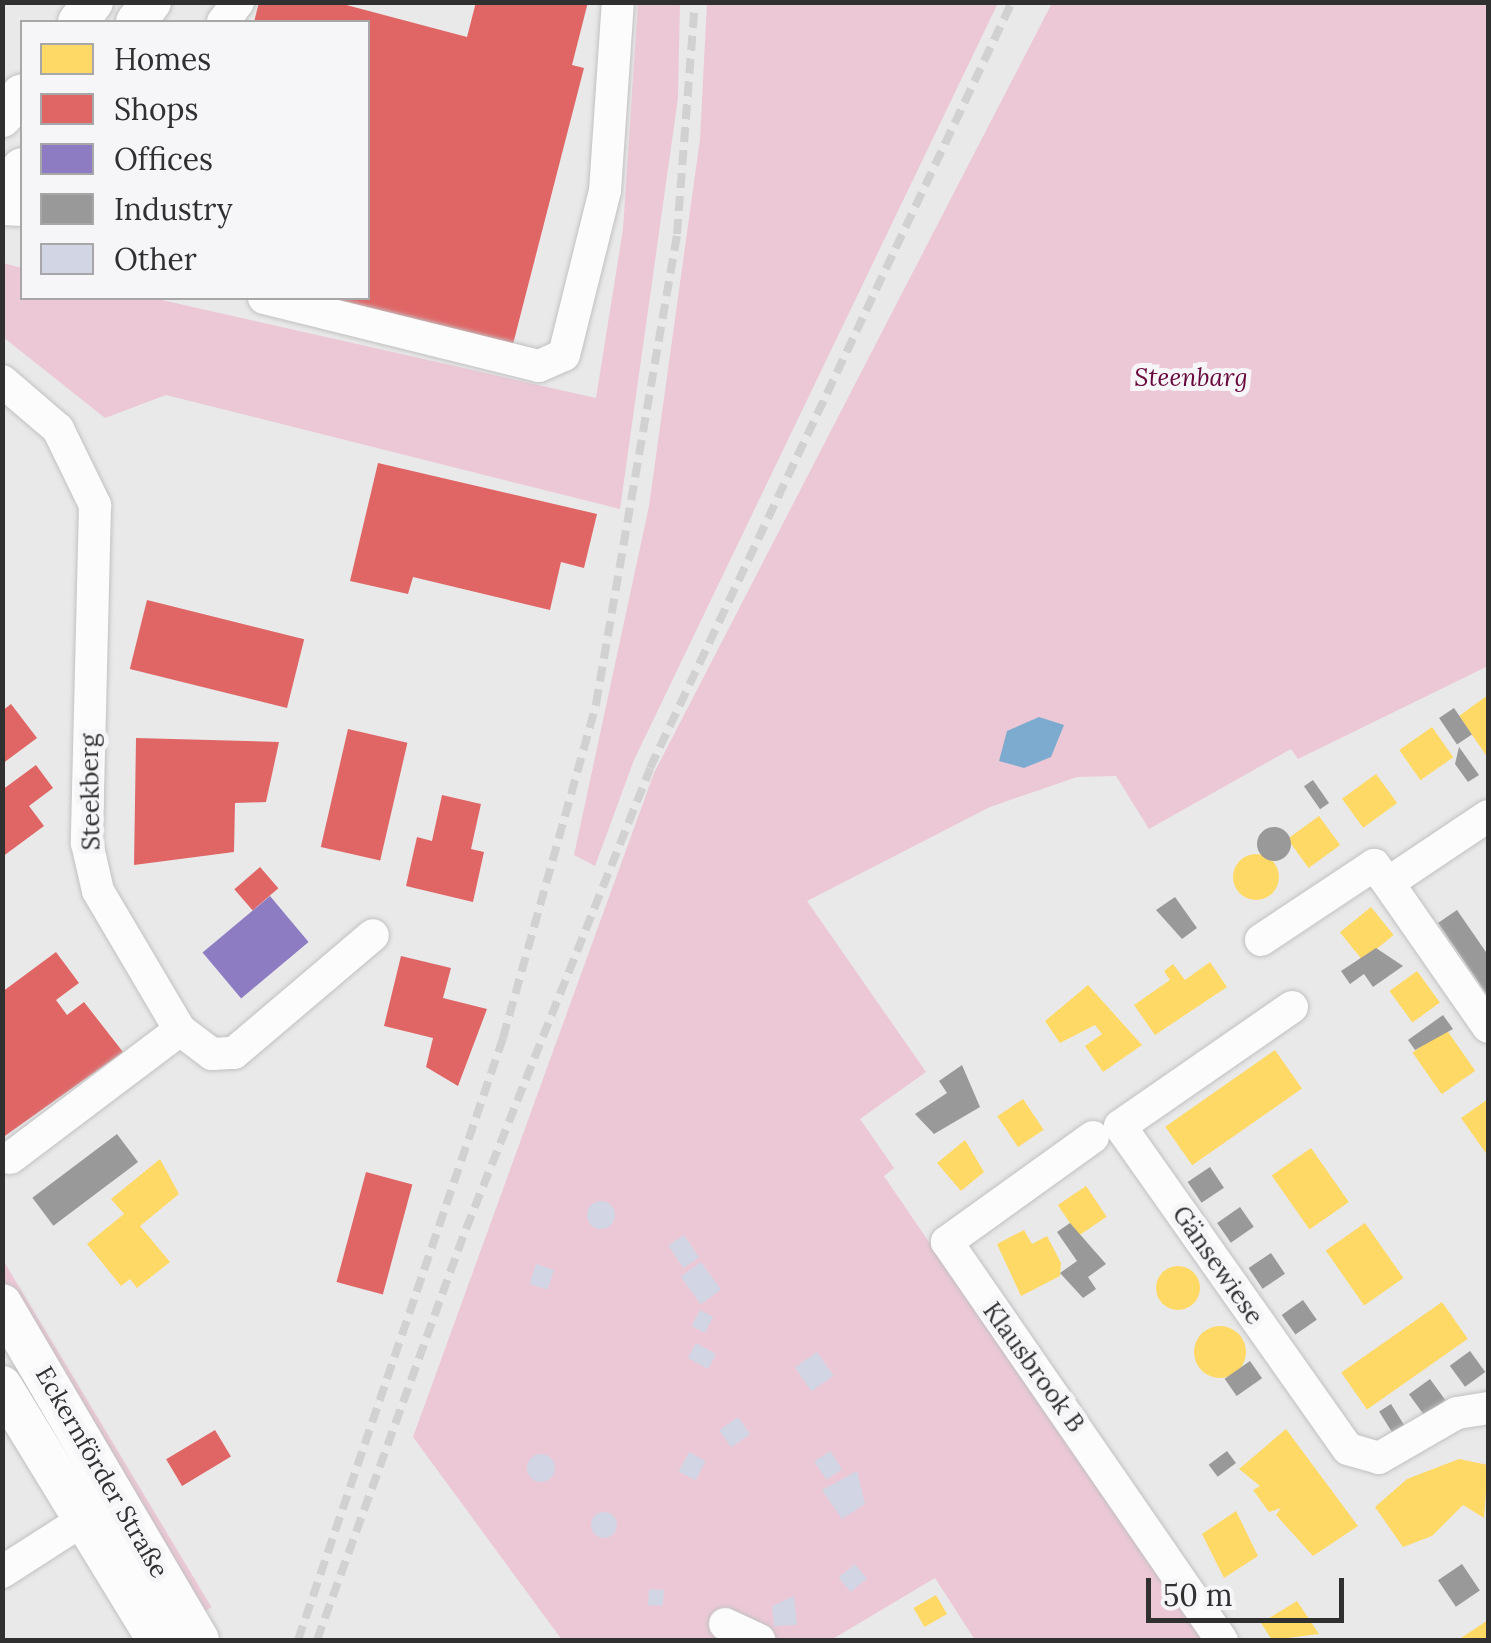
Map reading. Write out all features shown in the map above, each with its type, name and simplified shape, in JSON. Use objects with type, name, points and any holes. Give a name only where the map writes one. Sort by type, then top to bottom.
[{"type":"main road","points":[[2,117],[20,96]]},
{"type":"main road","points":[[2,192],[20,170]]},
{"type":"main road","name":"Eckernförder Straße","points":[[2,1304],[13,1345],[117,1498],[200,1640]]},
{"type":"main road","name":"Eckernförder Straße","points":[[2,1386],[156,1640]]},
{"type":"street","points":[[272,300],[539,366],[564,356],[605,191],[618,2]]},
{"type":"street","name":"Steekberg","points":[[2,381],[58,429],[95,506],[87,843],[98,891],[180,1030]]},
{"type":"street","points":[[1388,884],[1488,816]]},
{"type":"street","points":[[1261,940],[1374,864],[1488,1027]]},
{"type":"street","points":[[10,1158],[180,1030],[212,1054],[234,1053],[373,935]]},
{"type":"street","name":"Gänsewiese","points":[[1292,1007],[1120,1126],[1348,1449],[1379,1458],[1457,1412],[1488,1408]]},
{"type":"street","name":"Klausbrook B","points":[[1093,1137],[947,1242],[1222,1640]]},
{"type":"street","points":[[2,1572],[117,1498]]},
{"type":"street","points":[[725,1624],[760,1640]]},
{"type":"green space","points":[[638,3],[680,3],[678,98],[620,509],[166,395],[105,418],[3,337],[3,263],[20,267],[20,300],[162,300],[596,398],[623,229]]},
{"type":"green space","points":[[707,3],[998,3],[634,760],[595,866],[574,855],[649,506],[700,139]]},
{"type":"green space","name":"Steenbarg","points":[[1052,3],[1488,3],[1488,666],[1298,759],[1291,749],[1149,829],[1116,776],[1077,777],[990,807],[807,901],[926,1072],[860,1119],[894,1168],[884,1176],[929,1242],[938,1237],[1214,1640],[975,1640],[935,1578],[831,1640],[562,1640],[413,1437],[654,773]]},
{"type":"green space","points":[[3,1260],[212,1607],[197,1616],[2,1291]]},
{"type":"water","points":[[1039,717],[1064,725],[1051,757],[1024,768],[999,761],[1007,731]]},
{"type":"building: Homes","points":[[1488,695],[1488,758],[1459,716]]},
{"type":"building: Homes","points":[[1432,727],[1453,757],[1420,780],[1399,750]]},
{"type":"building: Homes","points":[[1376,774],[1397,803],[1363,828],[1342,799]]},
{"type":"building: Homes","points":[[1319,816],[1340,845],[1309,868],[1287,839]]},
{"type":"building: Homes","points":[[1256,854],[1272,861],[1279,877],[1272,893],[1256,900],[1240,893],[1233,877],[1240,861]]},
{"type":"building: Homes","points":[[1371,907],[1394,935],[1363,960],[1340,932]]},
{"type":"building: Homes","points":[[1210,962],[1227,987],[1155,1035],[1134,1005],[1170,980],[1164,971],[1173,964],[1185,980]]},
{"type":"building: Homes","points":[[1417,971],[1440,1003],[1412,1023],[1389,991]]},
{"type":"building: Homes","points":[[1088,985],[1142,1045],[1103,1072],[1085,1046],[1102,1034],[1095,1025],[1060,1043],[1045,1021]]},
{"type":"building: Homes","points":[[1446,1029],[1475,1071],[1442,1094],[1412,1053]]},
{"type":"building: Homes","points":[[1275,1050],[1302,1089],[1192,1165],[1165,1127]]},
{"type":"building: Homes","points":[[1023,1099],[1044,1130],[1018,1147],[997,1116]]},
{"type":"building: Homes","points":[[1488,1099],[1488,1156],[1461,1118]]},
{"type":"building: Homes","points":[[965,1140],[984,1172],[961,1191],[937,1163]]},
{"type":"building: Homes","points":[[1311,1148],[1349,1202],[1310,1230],[1272,1176]]},
{"type":"building: Homes","points":[[160,1159],[179,1194],[140,1226],[170,1262],[137,1288],[130,1279],[121,1286],[87,1244],[124,1214],[111,1199]]},
{"type":"building: Homes","points":[[1086,1186],[1107,1217],[1079,1236],[1058,1205]]},
{"type":"building: Homes","points":[[1365,1223],[1403,1278],[1364,1305],[1326,1251]]},
{"type":"building: Homes","points":[[1024,1230],[1032,1244],[1047,1236],[1061,1263],[1060,1276],[1021,1296],[997,1244]]},
{"type":"building: Homes","points":[[1178,1266],[1194,1272],[1200,1288],[1194,1304],[1178,1310],[1162,1304],[1156,1288],[1162,1272]]},
{"type":"building: Homes","points":[[1442,1302],[1468,1339],[1367,1409],[1341,1373]]},
{"type":"building: Homes","points":[[1220,1326],[1238,1334],[1246,1352],[1238,1370],[1220,1378],[1202,1370],[1194,1352],[1202,1334]]},
{"type":"building: Homes","points":[[1286,1429],[1358,1526],[1313,1556],[1276,1515],[1281,1508],[1269,1512],[1253,1490],[1260,1486],[1239,1469]]},
{"type":"building: Homes","points":[[1459,1459],[1488,1465],[1484,1518],[1463,1505],[1432,1536],[1403,1547],[1375,1507],[1407,1479]]},
{"type":"building: Homes","points":[[1236,1511],[1258,1556],[1224,1578],[1202,1534]]},
{"type":"building: Homes","points":[[936,1595],[947,1614],[924,1627],[913,1608]]},
{"type":"building: Homes","points":[[1297,1601],[1319,1634],[1272,1640],[1261,1623]]},
{"type":"building: Homes","points":[[1488,1620],[1488,1640],[1458,1640]]},
{"type":"building: Shops","points":[[259,2],[335,2],[467,37],[476,2],[588,2],[572,65],[584,68],[512,348],[326,300],[370,300],[370,20],[254,20]]},
{"type":"building: Shops","points":[[378,463],[597,514],[584,568],[561,562],[550,610],[413,577],[408,594],[350,581]]},
{"type":"building: Shops","points":[[147,600],[304,639],[287,708],[130,669]]},
{"type":"building: Shops","points":[[11,704],[37,738],[2,764],[2,711]]},
{"type":"building: Shops","points":[[348,729],[407,743],[380,861],[321,847]]},
{"type":"building: Shops","points":[[136,738],[279,742],[266,802],[235,803],[234,852],[134,865]]},
{"type":"building: Shops","points":[[36,765],[53,788],[29,806],[44,826],[2,857],[2,790]]},
{"type":"building: Shops","points":[[442,795],[481,804],[471,849],[484,852],[473,902],[406,886],[417,837],[432,841]]},
{"type":"building: Shops","points":[[260,867],[278,888],[253,910],[234,889]]},
{"type":"building: Shops","points":[[56,952],[79,983],[56,1000],[67,1015],[84,1002],[123,1052],[2,1138],[2,992]]},
{"type":"building: Shops","points":[[401,956],[451,968],[443,998],[487,1009],[458,1086],[426,1067],[433,1038],[384,1026]]},
{"type":"building: Shops","points":[[366,1172],[412,1184],[383,1295],[336,1282]]},
{"type":"building: Shops","points":[[215,1430],[231,1457],[182,1486],[166,1459]]},
{"type":"building: Offices","points":[[270,896],[309,942],[241,999],[203,953]]},
{"type":"building: Industry","points":[[1454,708],[1472,735],[1457,745],[1439,718]]},
{"type":"building: Industry","points":[[1459,747],[1479,775],[1468,782],[1455,764]]},
{"type":"building: Industry","points":[[1313,780],[1329,803],[1320,809],[1304,786]]},
{"type":"building: Industry","points":[[1274,827],[1286,832],[1291,844],[1286,856],[1274,861],[1262,856],[1257,844],[1262,832]]},
{"type":"building: Industry","points":[[1175,897],[1197,928],[1182,939],[1156,910]]},
{"type":"building: Industry","points":[[1457,910],[1488,955],[1488,996],[1438,923]]},
{"type":"building: Industry","points":[[1376,948],[1403,966],[1373,987],[1364,974],[1350,984],[1341,971]]},
{"type":"building: Industry","points":[[1443,1015],[1453,1029],[1415,1050],[1408,1040]]},
{"type":"building: Industry","points":[[962,1065],[980,1107],[934,1134],[915,1114],[947,1093],[939,1081]]},
{"type":"building: Industry","points":[[117,1134],[138,1162],[53,1226],[32,1198]]},
{"type":"building: Industry","points":[[1210,1167],[1224,1188],[1202,1203],[1188,1182]]},
{"type":"building: Industry","points":[[1240,1207],[1254,1227],[1231,1243],[1217,1223]]},
{"type":"building: Industry","points":[[1070,1223],[1106,1264],[1088,1277],[1096,1289],[1083,1298],[1060,1273],[1077,1261],[1057,1232]]},
{"type":"building: Industry","points":[[1271,1253],[1285,1274],[1263,1289],[1249,1268]]},
{"type":"building: Industry","points":[[1303,1300],[1317,1320],[1295,1335],[1282,1315]]},
{"type":"building: Industry","points":[[1470,1351],[1485,1372],[1465,1387],[1450,1366]]},
{"type":"building: Industry","points":[[1250,1361],[1262,1378],[1237,1396],[1225,1379]]},
{"type":"building: Industry","points":[[1430,1379],[1445,1400],[1424,1415],[1409,1394]]},
{"type":"building: Industry","points":[[1391,1404],[1405,1426],[1393,1433],[1379,1411]]},
{"type":"building: Industry","points":[[1227,1451],[1236,1463],[1218,1477],[1209,1465]]},
{"type":"building: Industry","points":[[1462,1564],[1480,1591],[1456,1607],[1438,1580]]},
{"type":"building: Other","points":[[601,1201],[611,1205],[615,1215],[611,1225],[601,1229],[591,1225],[587,1215],[591,1205]]},
{"type":"building: Other","points":[[684,1235],[699,1257],[683,1268],[668,1246]]},
{"type":"building: Other","points":[[701,1262],[721,1290],[701,1304],[681,1277]]},
{"type":"building: Other","points":[[536,1264],[554,1270],[548,1290],[530,1284]]},
{"type":"building: Other","points":[[700,1310],[713,1317],[705,1333],[692,1326]]},
{"type":"building: Other","points":[[696,1343],[716,1354],[708,1369],[688,1358]]},
{"type":"building: Other","points":[[817,1352],[834,1376],[812,1391],[795,1367]]},
{"type":"building: Other","points":[[738,1417],[750,1434],[731,1447],[719,1430]]},
{"type":"building: Other","points":[[830,1451],[842,1469],[827,1480],[814,1462]]},
{"type":"building: Other","points":[[689,1452],[706,1461],[695,1480],[679,1471]]},
{"type":"building: Other","points":[[541,1454],[551,1458],[555,1468],[551,1478],[541,1482],[531,1478],[527,1468],[531,1458]]},
{"type":"building: Other","points":[[857,1471],[865,1504],[842,1519],[822,1490]]},
{"type":"building: Other","points":[[604,1512],[614,1515],[614,1535],[604,1538],[594,1535],[591,1525],[594,1515]]},
{"type":"building: Other","points":[[855,1564],[867,1579],[851,1592],[839,1577]]},
{"type":"building: Other","points":[[649,1589],[664,1590],[663,1606],[648,1605]]},
{"type":"building: Other","points":[[794,1596],[797,1625],[774,1626],[772,1606]]},
{"type":"railway","points":[[298,1640],[503,1038],[596,704],[677,234],[695,2]]},
{"type":"railway","points":[[317,1640],[466,1229],[650,768],[1012,2]]}]
